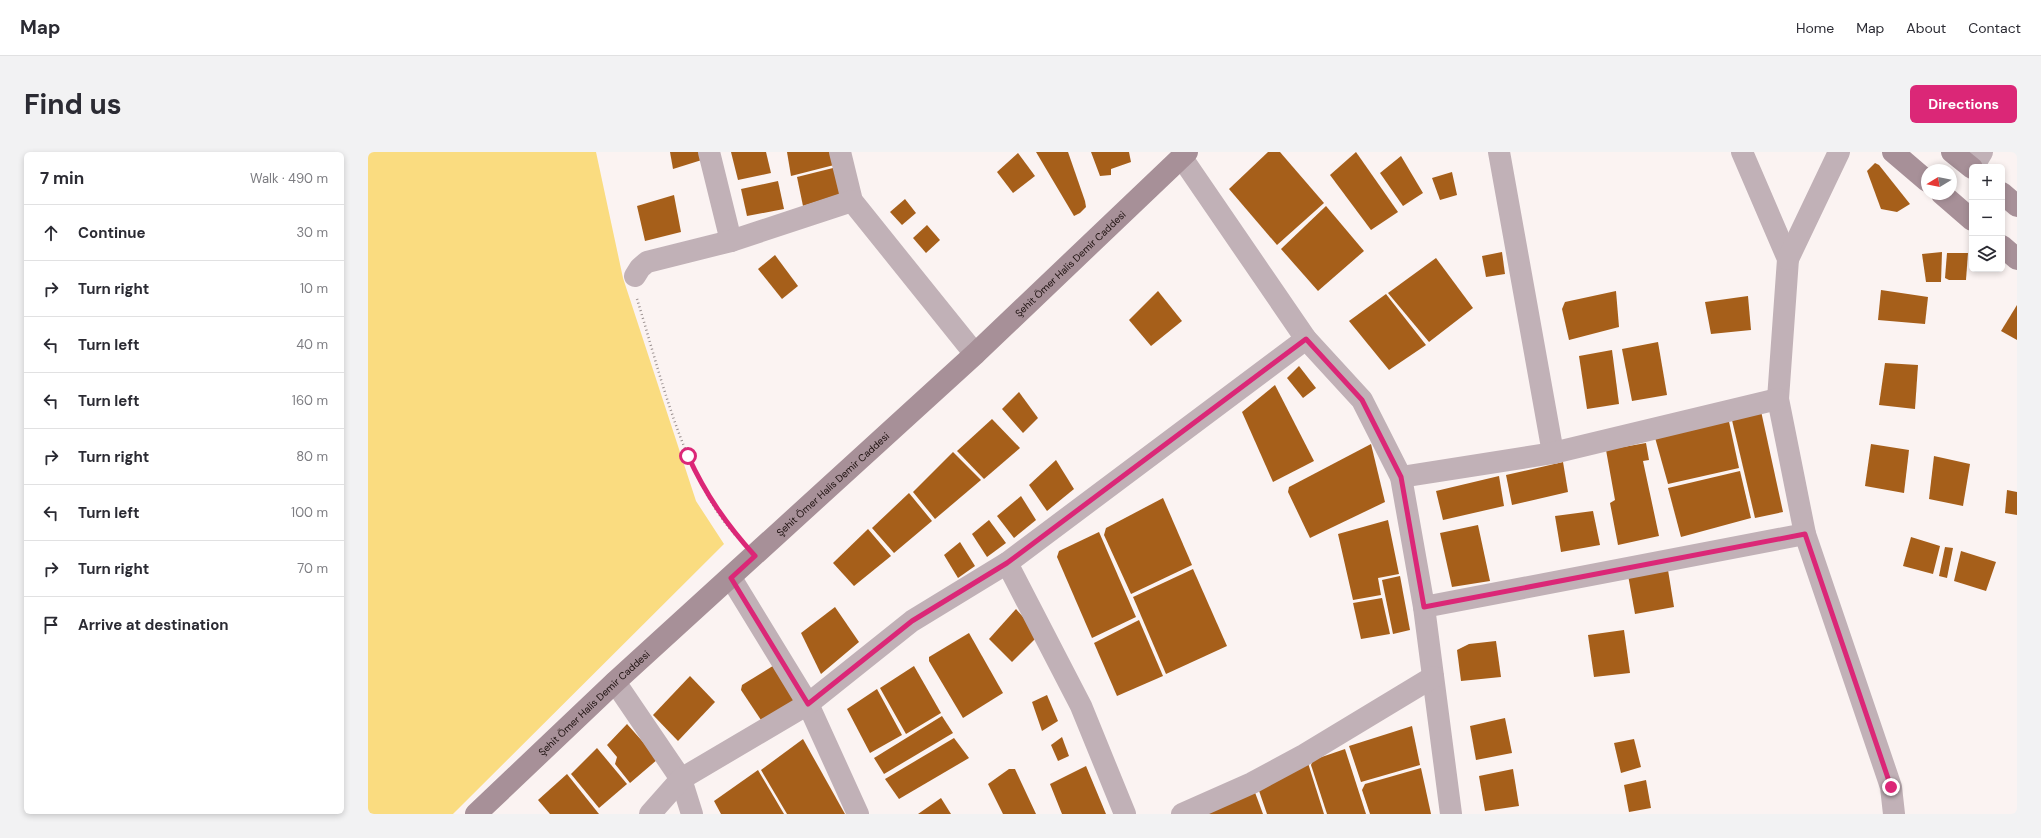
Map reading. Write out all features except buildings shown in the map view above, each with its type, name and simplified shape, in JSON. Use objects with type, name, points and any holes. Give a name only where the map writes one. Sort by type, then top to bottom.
[{"type":"street","points":[[709,152],[731,241]]},
{"type":"street","points":[[840,152],[852,201],[975,354]]},
{"type":"street","points":[[1498,152],[1553,453]]},
{"type":"street","points":[[1742,152],[1788,259]]},
{"type":"street","points":[[1839,152],[1788,259],[1778,399],[1805,534],[1891,787],[1894,814]]},
{"type":"street","points":[[1894,152],[1921,176]]},
{"type":"street","points":[[1952,152],[1969,166]]},
{"type":"street","points":[[1974,164],[1982,152]]},
{"type":"street","points":[[1184,154],[1306,339],[1362,400],[1401,477],[1424,607],[1451,814]]},
{"type":"street","name":"Şehit Ömer Halis Demir Caddesi","points":[[476,814],[615,682],[731,578],[975,354],[1184,154]]},
{"type":"street","points":[[2005,196],[2017,206]]},
{"type":"street","points":[[1949,200],[1969,217]]},
{"type":"street","points":[[635,276],[647,262],[731,241],[852,201]]},
{"type":"street","points":[[2005,249],[2017,259]]},
{"type":"street","points":[[650,814],[681,779],[808,704],[912,621],[1007,563],[1306,339]]},
{"type":"street","points":[[1401,477],[1553,453],[1778,399]]},
{"type":"street","points":[[1424,607],[1805,534]]},
{"type":"street","points":[[1007,563],[1081,706],[1125,814]]},
{"type":"street","points":[[731,578],[808,704],[858,814]]},
{"type":"street","points":[[1182,814],[1252,783],[1298,758],[1433,676]]},
{"type":"street","points":[[615,682],[681,779],[692,814]]},
{"type":"path","points":[[635,276],[633,284],[635,292],[688,456],[700,483],[715,507],[732,530],[755,556]]},
{"type":"shaded area","points":[[368,152],[596,152],[623,278],[696,501],[724,544],[453,814],[368,814]]},
{"type":"route","points":[[688,456],[700,483],[715,507],[732,530],[755,556],[731,578],[808,704],[912,621],[1007,563],[1306,339],[1362,400],[1401,477],[1424,607],[1805,534],[1891,787]]}]
